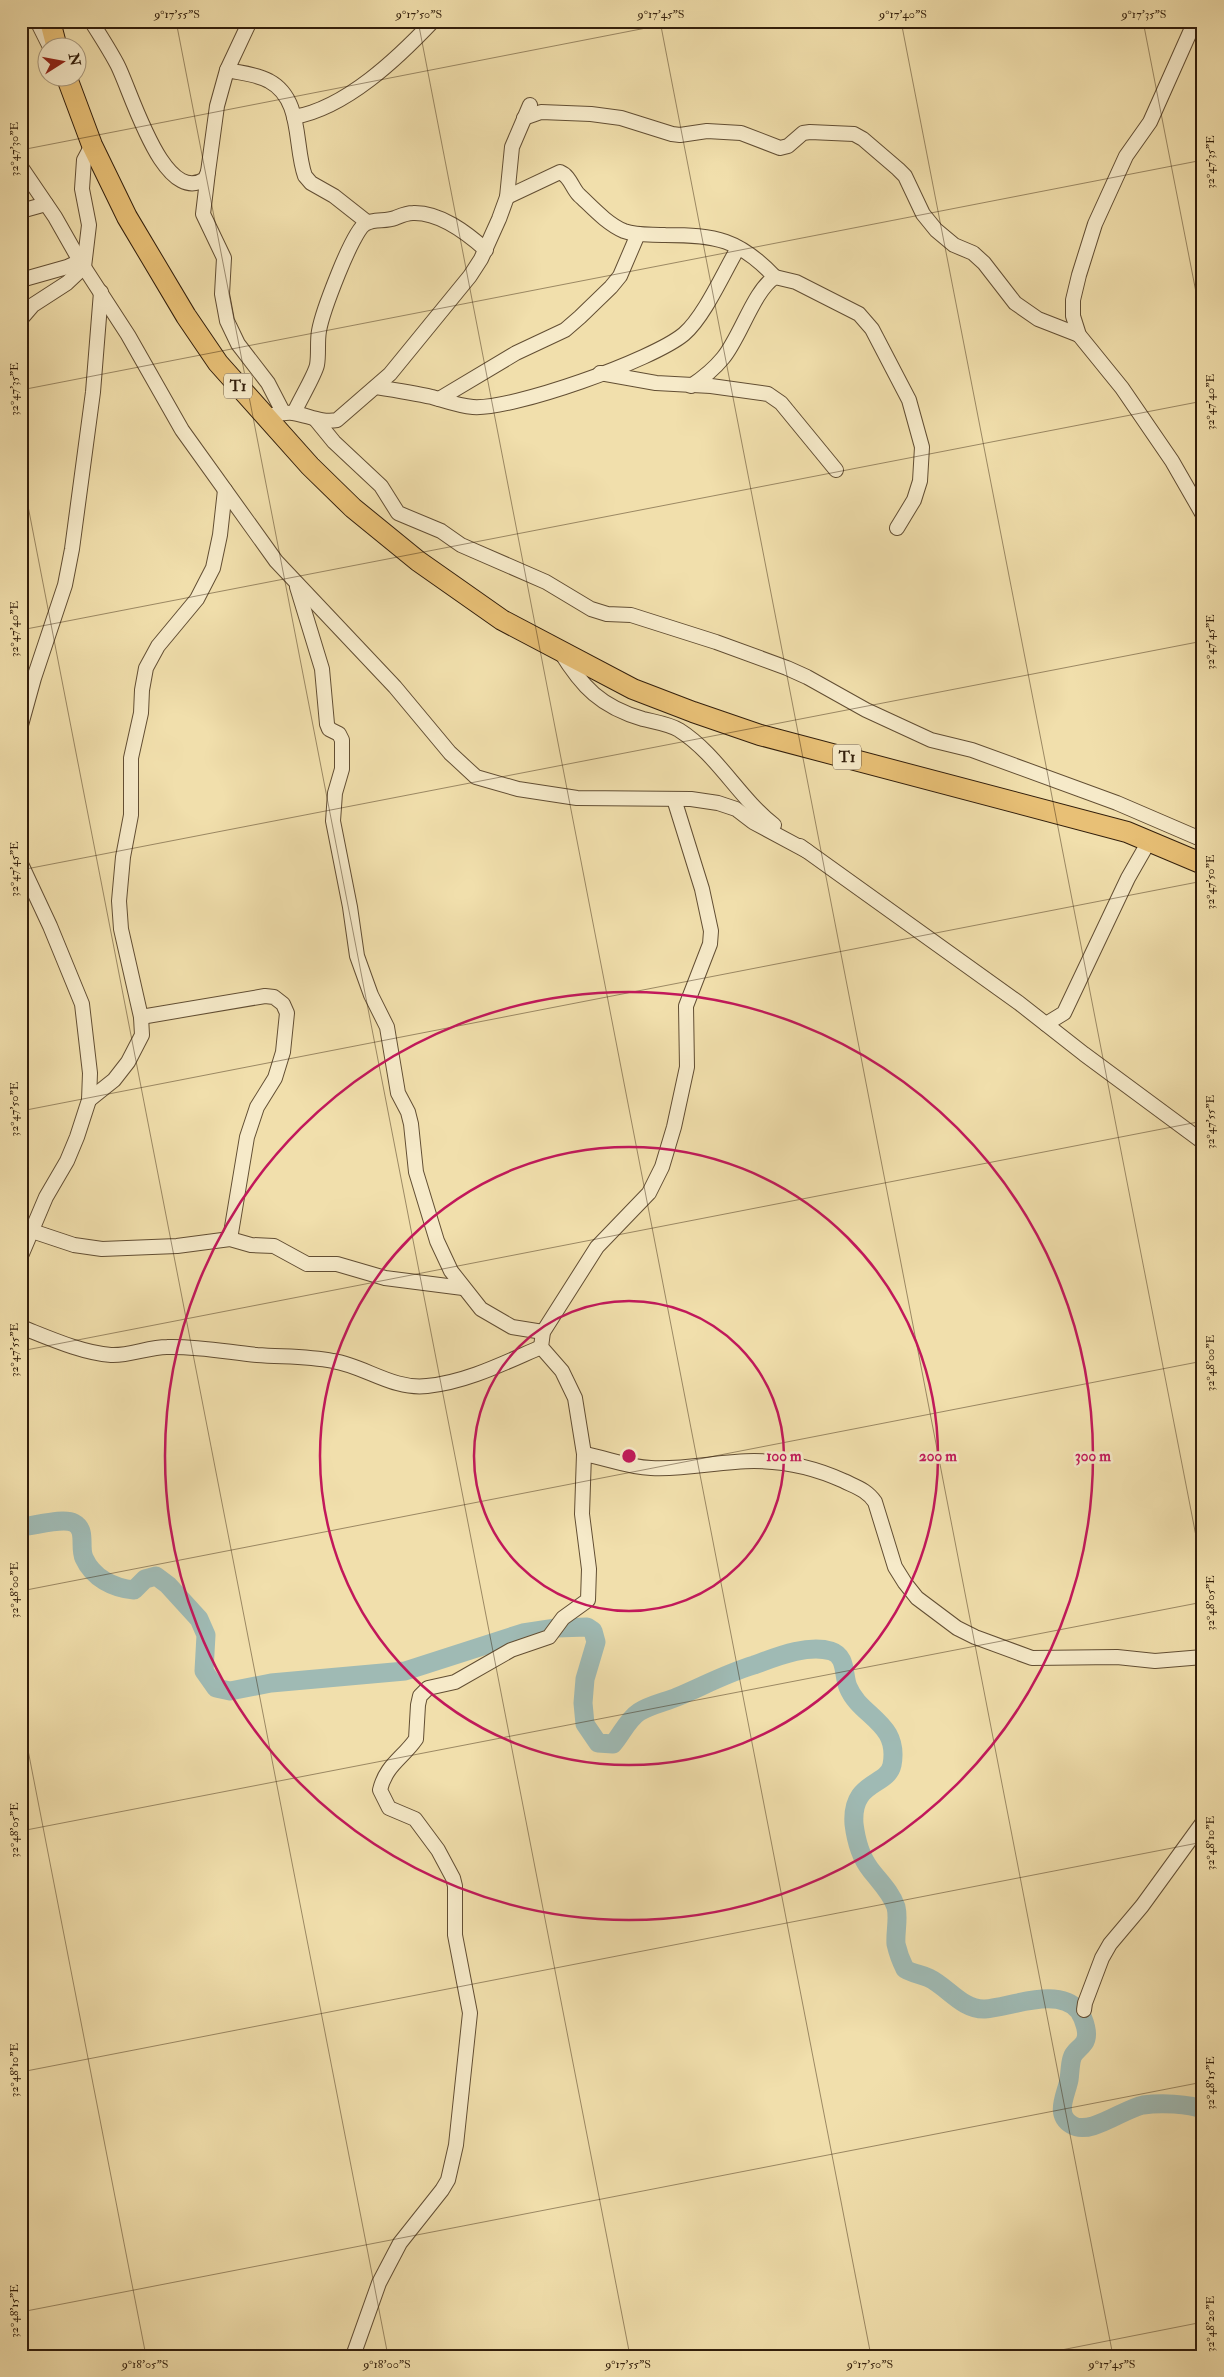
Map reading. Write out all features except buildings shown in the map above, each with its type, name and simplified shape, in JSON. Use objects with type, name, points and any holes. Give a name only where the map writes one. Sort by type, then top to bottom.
[{"type":"highway","points":[[50,21],[54,38]]},
{"type":"highway","name":"T1","points":[[71,88],[92,145],[127,217],[181,308],[218,363],[280,414],[353,508],[418,561],[502,620],[633,689],[693,712],[752,732],[1127,832],[1148,843],[1203,864]]},
{"type":"street","points":[[37,21],[45,38]]},
{"type":"street","points":[[91,21],[118,65],[150,140],[163,164],[177,180],[185,183],[200,182],[205,179],[208,172]]},
{"type":"street","points":[[250,21],[227,70],[217,106],[202,214],[224,258],[222,294],[228,321],[238,344],[268,383],[280,414]]},
{"type":"street","points":[[294,117],[318,111],[359,87],[392,61],[433,21]]},
{"type":"street","points":[[1195,21],[1150,122],[1126,156],[1090,237],[1073,300],[1073,316],[1080,335],[1122,388],[1172,461],[1203,515]]},
{"type":"street","points":[[227,70],[270,81],[287,100],[294,117],[303,168],[310,183],[334,196],[367,222]]},
{"type":"street","points":[[280,414],[316,420],[336,420],[376,387],[405,357],[470,276],[486,250],[507,196],[512,147],[530,105]]},
{"type":"street","points":[[524,118],[541,112],[591,114],[621,118],[672,134],[680,135],[707,131],[742,134],[780,148],[788,146],[801,135],[810,132],[854,134],[863,139],[905,176],[923,214],[936,230],[954,245],[973,254],[984,263],[992,271],[1014,303],[1038,319],[1080,335]]},
{"type":"street","points":[[21,318],[33,305],[67,283],[82,264],[89,225],[82,188],[84,160],[92,145]]},
{"type":"street","points":[[21,167],[128,335],[182,430],[276,561],[395,687],[450,753],[476,777],[518,789],[577,798],[674,799],[718,803],[736,808],[754,822],[806,851]]},
{"type":"street","points":[[507,196],[560,172],[566,176],[578,194],[611,224],[626,232],[721,239],[764,264],[775,277],[796,282],[859,314],[872,329],[909,400],[922,447],[920,481],[914,500],[897,528]]},
{"type":"street","points":[[21,211],[46,204]]},
{"type":"street","points":[[280,414],[317,366],[319,331],[330,295],[357,234],[367,222],[419,213],[448,223],[467,233],[486,250]]},
{"type":"street","points":[[439,399],[516,353],[565,330],[611,287],[620,276],[638,234]]},
{"type":"street","points":[[376,387],[474,407],[494,406],[522,400],[652,354],[684,334],[695,323],[738,248]]},
{"type":"street","points":[[21,280],[82,264]]},
{"type":"street","points":[[691,386],[712,370],[724,357],[763,290],[775,277]]},
{"type":"street","points":[[21,725],[36,670],[65,585],[72,549],[93,392],[100,292]]},
{"type":"street","points":[[600,373],[656,383],[756,392],[774,398],[836,470]]},
{"type":"street","points":[[316,420],[334,442],[381,486],[398,513],[441,532],[461,545],[546,582],[591,610],[607,614],[631,615],[716,642],[787,668],[807,676],[866,710],[931,740],[972,750],[1118,803],[1203,840]]},
{"type":"street","points":[[89,1100],[114,1080],[128,1062],[142,1035],[141,1017],[122,929],[119,901],[123,857],[131,815],[132,758],[141,713],[142,690],[146,668],[158,646],[197,599],[213,568],[220,535],[225,490]]},
{"type":"street","points":[[297,584],[311,638],[322,669],[327,724],[342,740],[342,768],[335,793],[333,821],[350,907],[357,956],[371,995],[386,1027],[398,1093],[408,1112],[411,1124],[416,1172],[437,1241],[450,1271],[481,1308],[512,1327],[543,1332]]},
{"type":"street","points":[[559,651],[574,676],[600,701],[642,719],[679,730],[714,762],[757,812],[806,851],[906,921],[1203,1142]]},
{"type":"street","points":[[353,2356],[359,2334],[379,2283],[400,2243],[436,2200],[448,2180],[456,2145],[470,2013],[456,1935],[455,1886],[453,1878],[438,1850],[415,1819],[389,1808],[380,1790],[383,1778],[392,1763],[416,1739],[420,1696],[428,1688],[455,1682],[511,1650],[549,1637],[563,1618],[588,1600],[589,1568],[582,1498],[584,1454],[572,1388],[562,1371],[541,1347],[543,1332],[597,1247],[649,1193],[662,1167],[674,1127],[687,1067],[686,1006],[710,944],[710,931],[702,889],[674,799]]},
{"type":"street","points":[[1046,1024],[1064,1013],[1128,878],[1148,843]]},
{"type":"street","points":[[21,1256],[46,1197],[67,1161],[89,1100],[90,1073],[82,1004],[50,926],[23,873]]},
{"type":"street","points":[[141,1017],[265,996],[274,997],[283,1004],[287,1013],[283,1052],[275,1078],[257,1107],[247,1137],[230,1239]]},
{"type":"street","points":[[32,1231],[74,1245],[102,1249],[167,1246],[230,1239],[251,1245],[274,1246],[307,1264],[337,1264],[385,1278],[463,1288]]},
{"type":"street","points":[[21,1327],[101,1354],[114,1355],[150,1348],[197,1346],[258,1355],[301,1356],[334,1361],[404,1385],[426,1386],[472,1375],[541,1347]]},
{"type":"street","points":[[584,1454],[636,1467],[688,1468],[755,1461],[802,1467],[829,1474],[865,1491],[871,1496],[875,1502],[895,1567],[917,1598],[957,1628],[975,1638],[1032,1658],[1112,1656],[1155,1661],[1178,1657],[1203,1657]]},
{"type":"street","points":[[1084,2010],[1102,1958],[1110,1944],[1142,1906],[1203,1822]]},
{"type":"waterway","points":[[21,1527],[56,1521],[69,1521],[78,1526],[82,1534],[83,1554],[88,1565],[105,1581],[119,1587],[134,1590],[145,1579],[156,1576],[168,1585],[199,1619],[206,1635],[204,1671],[216,1688],[230,1691],[271,1683],[405,1671],[523,1633],[556,1628],[587,1627],[593,1631],[596,1642],[585,1679],[583,1703],[585,1724],[598,1743],[613,1744],[635,1715],[653,1705],[782,1655],[812,1649],[822,1649],[836,1653],[844,1666],[848,1687],[861,1706],[885,1729],[893,1751],[892,1765],[889,1772],[863,1792],[858,1799],[854,1824],[857,1842],[864,1859],[888,1892],[896,1907],[896,1944],[905,1969],[929,1978],[962,2002],[977,2008],[985,2009],[1047,1999],[1060,2000],[1070,2004],[1079,2011],[1086,2031],[1086,2040],[1072,2058],[1062,2110],[1067,2121],[1072,2125],[1079,2127],[1097,2125],[1143,2105],[1182,2105],[1203,2110]]}]
